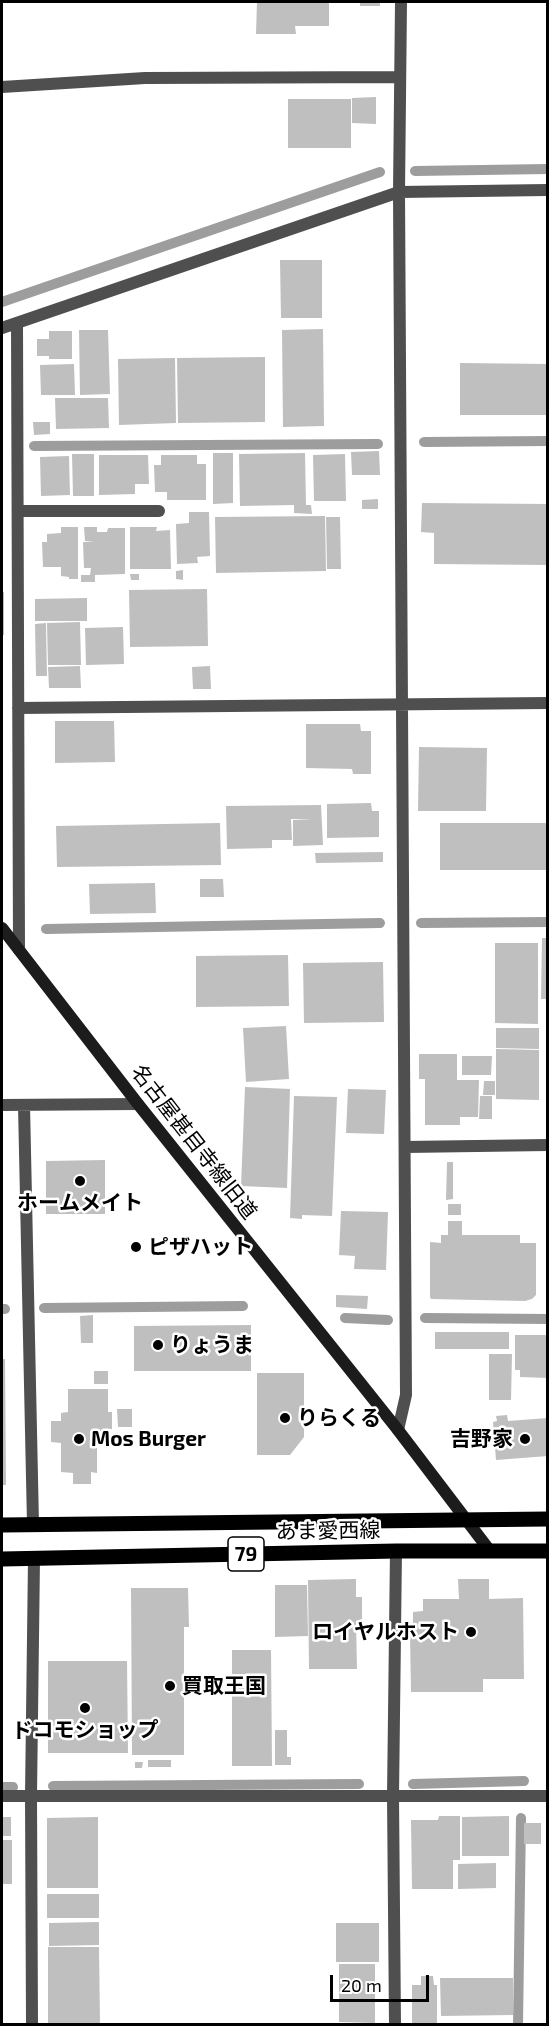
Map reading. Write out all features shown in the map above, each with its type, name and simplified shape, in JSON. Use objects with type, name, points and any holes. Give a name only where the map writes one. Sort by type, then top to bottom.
[{"type":"main road","name":"あま愛西線","points":[[2,1525],[548,1519]]},
{"type":"main road","name":"あま愛西線","points":[[2,1559],[396,1551],[548,1551]]},
{"type":"street","points":[[398,1430],[406,1395],[399,192],[401,2]]},
{"type":"street","points":[[2,87],[145,78],[400,77]]},
{"type":"street","points":[[2,328],[399,192],[548,190]]},
{"type":"street","points":[[17,323],[19,950]]},
{"type":"street","points":[[18,512],[159,511]]},
{"type":"street","points":[[18,708],[548,703]]},
{"type":"street","name":"名古屋甚目寺線旧道","points":[[2,928],[138,1104],[398,1430],[490,1551]]},
{"type":"street","points":[[2,1105],[138,1104]]},
{"type":"street","points":[[24,1105],[33,1524]]},
{"type":"street","points":[[405,1148],[548,1145]]},
{"type":"street","points":[[395,2025],[393,1796],[396,1551]]},
{"type":"street","points":[[32,2025],[31,1795],[34,1559]]},
{"type":"street","points":[[2,1796],[548,1796]]},
{"type":"building","points":[[257,2],[329,2],[329,26],[295,26],[296,34],[256,34]]},
{"type":"building","points":[[360,2],[380,2],[380,6],[360,6]]},
{"type":"building","points":[[376,97],[376,124],[352,123],[352,98]]},
{"type":"building","points":[[288,99],[351,99],[351,148],[288,148]]},
{"type":"building","points":[[280,260],[322,260],[322,318],[281,318]]},
{"type":"building","points":[[323,329],[324,426],[283,427],[282,330]]},
{"type":"building","points":[[79,330],[108,330],[110,394],[80,395]]},
{"type":"building","points":[[49,331],[72,331],[72,359],[49,359],[49,356],[37,356],[37,339],[49,339]]},
{"type":"building","points":[[265,357],[265,422],[178,423],[177,358]]},
{"type":"building","points":[[175,358],[176,423],[119,425],[118,359]]},
{"type":"building","points":[[460,363],[548,364],[548,415],[460,415]]},
{"type":"building","points":[[74,364],[75,395],[41,395],[40,365]]},
{"type":"building","points":[[55,398],[108,398],[109,428],[56,429]]},
{"type":"building","points":[[33,422],[50,422],[50,434],[34,435]]},
{"type":"building","points":[[379,451],[380,475],[352,475],[351,452]]},
{"type":"building","points":[[213,453],[233,453],[233,503],[213,504]]},
{"type":"building","points":[[305,453],[306,505],[311,505],[312,514],[294,513],[294,505],[240,506],[239,454]]},
{"type":"building","points":[[72,454],[94,454],[94,496],[73,496]]},
{"type":"building","points":[[345,454],[346,501],[314,501],[313,455]]},
{"type":"building","points":[[99,455],[148,455],[149,484],[135,484],[135,494],[99,495]]},
{"type":"building","points":[[161,455],[197,455],[197,464],[206,464],[206,500],[167,500],[167,492],[155,492],[154,465],[161,465]]},
{"type":"building","points":[[69,456],[70,495],[41,496],[40,457]]},
{"type":"building","points":[[378,499],[378,509],[362,509],[362,500]]},
{"type":"building","points":[[422,503],[548,504],[548,565],[434,564],[434,533],[421,532]]},
{"type":"building","points":[[189,512],[209,512],[210,556],[197,557],[198,563],[177,564],[176,524],[189,523]]},
{"type":"building","points":[[325,516],[326,571],[216,573],[215,517]]},
{"type":"building","points":[[326,517],[340,517],[341,569],[327,569]]},
{"type":"building","points":[[61,527],[78,527],[78,579],[61,576],[61,567],[43,567],[42,542],[47,542],[47,534],[61,533]]},
{"type":"building","points":[[84,527],[97,527],[97,532],[107,532],[108,528],[125,528],[125,574],[95,575],[95,582],[81,582],[81,575],[90,575],[91,568],[84,568],[83,542],[94,542],[85,541]]},
{"type":"building","points":[[130,527],[157,527],[156,531],[170,530],[171,569],[130,569]]},
{"type":"building","points":[[183,570],[183,580],[176,579],[176,571]]},
{"type":"building","points":[[130,574],[139,574],[139,580],[131,580]]},
{"type":"building","points":[[207,589],[208,646],[130,647],[129,590]]},
{"type":"building","points":[[2,592],[4,592],[4,635],[2,635]]},
{"type":"building","points":[[87,598],[87,621],[35,621],[35,599]]},
{"type":"building","points":[[80,622],[81,665],[48,665],[47,623]]},
{"type":"building","points":[[46,623],[47,676],[36,676],[35,624]]},
{"type":"building","points":[[123,627],[124,664],[86,665],[85,628]]},
{"type":"building","points":[[80,666],[81,688],[49,688],[48,667]]},
{"type":"building","points":[[210,666],[211,689],[193,689],[192,667]]},
{"type":"building","points":[[55,721],[114,721],[115,762],[55,763]]},
{"type":"building","points":[[306,724],[360,724],[361,731],[371,731],[371,774],[353,774],[352,769],[306,768]]},
{"type":"building","points":[[419,747],[487,748],[486,811],[418,811]]},
{"type":"building","points":[[371,803],[372,811],[379,811],[379,837],[327,838],[327,804]]},
{"type":"building","points":[[321,805],[323,845],[293,846],[293,820],[312,819],[291,819],[292,840],[272,840],[272,848],[227,849],[226,806]]},
{"type":"building","points":[[220,823],[221,865],[57,867],[56,826]]},
{"type":"building","points":[[440,823],[548,823],[548,870],[440,870]]},
{"type":"building","points":[[383,852],[383,862],[316,863],[315,853]]},
{"type":"building","points":[[200,879],[223,879],[224,897],[200,897]]},
{"type":"building","points":[[155,883],[156,913],[90,914],[89,884]]},
{"type":"building","points":[[542,938],[548,938],[548,999],[541,999]]},
{"type":"building","points":[[495,943],[538,943],[538,1024],[495,1023]]},
{"type":"building","points":[[288,955],[289,1006],[196,1007],[196,956]]},
{"type":"building","points":[[383,962],[384,1022],[304,1023],[303,963]]},
{"type":"building","points":[[286,1026],[289,1079],[246,1082],[243,1028]]},
{"type":"building","points":[[496,1028],[539,1028],[539,1049],[496,1048]]},
{"type":"building","points":[[496,1049],[539,1050],[539,1100],[496,1099]]},
{"type":"building","points":[[419,1054],[457,1054],[457,1080],[479,1080],[478,1117],[460,1117],[460,1125],[425,1125],[425,1079],[419,1079]]},
{"type":"building","points":[[462,1056],[492,1056],[491,1075],[462,1075]]},
{"type":"building","points":[[484,1081],[495,1081],[495,1095],[483,1095]]},
{"type":"building","points":[[245,1087],[290,1089],[287,1188],[241,1186]]},
{"type":"building","points":[[348,1089],[386,1090],[384,1134],[346,1133]]},
{"type":"building","points":[[294,1096],[337,1097],[332,1216],[302,1215],[302,1219],[290,1218]]},
{"type":"building","points":[[480,1096],[492,1096],[492,1119],[479,1119]]},
{"type":"building","points":[[105,1160],[105,1214],[46,1214],[46,1161]]},
{"type":"building","points":[[447,1162],[453,1162],[453,1199],[446,1200]]},
{"type":"building","points":[[448,1204],[461,1204],[461,1215],[448,1215]]},
{"type":"building","points":[[341,1211],[388,1212],[386,1270],[354,1269],[355,1256],[339,1255]]},
{"type":"building","points":[[448,1221],[462,1221],[462,1235],[520,1235],[520,1243],[536,1243],[536,1295],[525,1301],[431,1299],[430,1242],[441,1243],[441,1235],[448,1235]]},
{"type":"building","points":[[336,1295],[368,1296],[367,1309],[336,1307]]},
{"type":"building","points":[[93,1315],[93,1343],[81,1343],[80,1316]]},
{"type":"building","points":[[251,1325],[251,1371],[134,1371],[134,1326]]},
{"type":"building","points":[[435,1332],[509,1332],[509,1349],[435,1349]]},
{"type":"building","points":[[515,1335],[548,1335],[548,1378],[520,1377],[520,1370],[515,1370]]},
{"type":"building","points":[[489,1354],[512,1354],[511,1400],[489,1400]]},
{"type":"building","points":[[2,1359],[5,1359],[6,1485],[2,1485]]},
{"type":"building","points":[[94,1371],[108,1371],[108,1384],[94,1384]]},
{"type":"building","points":[[257,1373],[304,1373],[304,1437],[290,1455],[257,1455]]},
{"type":"building","points":[[68,1389],[108,1389],[108,1412],[112,1412],[112,1429],[108,1429],[108,1438],[97,1438],[97,1473],[91,1472],[91,1484],[73,1484],[73,1473],[61,1472],[61,1443],[51,1442],[51,1421],[61,1421],[61,1413],[68,1412]]},
{"type":"building","points":[[117,1409],[132,1409],[132,1427],[118,1427]]},
{"type":"building","points":[[507,1415],[508,1421],[548,1418],[548,1456],[496,1460],[493,1422],[497,1421],[496,1416]]},
{"type":"building","points":[[356,1579],[356,1597],[362,1597],[362,1622],[356,1622],[357,1669],[309,1669],[308,1580]]},
{"type":"building","points":[[458,1579],[489,1579],[489,1599],[523,1598],[524,1679],[483,1679],[483,1692],[411,1692],[410,1634],[413,1633],[413,1612],[423,1611],[423,1599],[459,1599]]},
{"type":"building","points":[[275,1585],[307,1585],[308,1636],[275,1637]]},
{"type":"building","points":[[131,1588],[188,1588],[189,1627],[184,1627],[184,1755],[132,1755]]},
{"type":"building","points":[[232,1650],[271,1650],[272,1766],[232,1766]]},
{"type":"building","points":[[48,1661],[127,1661],[128,1753],[48,1753]]},
{"type":"building","points":[[275,1730],[287,1730],[287,1757],[291,1757],[291,1765],[275,1765]]},
{"type":"building","points":[[148,1760],[171,1760],[171,1767],[148,1767]]},
{"type":"building","points":[[135,1762],[143,1762],[142,1768],[135,1768]]},
{"type":"building","points":[[439,1816],[460,1816],[460,1860],[453,1860],[453,1889],[412,1889],[411,1820],[438,1820]]},
{"type":"building","points":[[509,1816],[509,1856],[462,1856],[462,1817]]},
{"type":"building","points":[[2,1817],[11,1817],[11,1836],[2,1836]]},
{"type":"building","points":[[98,1817],[98,1888],[47,1888],[47,1818]]},
{"type":"building","points":[[524,1823],[541,1823],[541,1844],[524,1844]]},
{"type":"building","points":[[2,1840],[12,1840],[12,1884],[2,1884]]},
{"type":"building","points":[[496,1863],[496,1888],[458,1889],[458,1864]]},
{"type":"building","points":[[47,1894],[99,1894],[99,1918],[47,1918]]},
{"type":"building","points":[[99,1922],[99,1945],[49,1946],[49,1923]]},
{"type":"building","points":[[336,1923],[379,1923],[379,1962],[336,1962]]},
{"type":"building","points":[[48,1947],[99,1947],[100,2024],[48,2024]]},
{"type":"building","points":[[339,1964],[375,1964],[375,2023],[339,2022]]},
{"type":"building","points":[[421,1976],[433,1976],[434,1985],[437,1985],[437,2024],[412,2023],[412,1985],[421,1985]]},
{"type":"building","points":[[440,1978],[513,1978],[513,2015],[441,2016]]},
{"type":"waterway","points":[[415,171],[548,169]]},
{"type":"waterway","points":[[2,302],[380,172]]},
{"type":"waterway","points":[[424,442],[548,441]]},
{"type":"waterway","points":[[34,446],[378,444]]},
{"type":"waterway","points":[[421,923],[548,922]]},
{"type":"waterway","points":[[46,929],[380,923]]},
{"type":"waterway","points":[[44,1308],[243,1306]]},
{"type":"waterway","points":[[345,1318],[388,1320]]},
{"type":"waterway","points":[[425,1318],[548,1319]]},
{"type":"waterway","points":[[413,1784],[524,1781]]},
{"type":"waterway","points":[[53,1786],[359,1784]]},
{"type":"waterway","points":[[2,1787],[13,1787]]},
{"type":"waterway","points":[[518,2024],[521,1818]]},
{"type":"place","name":"ホームメイト","points":[[80,1181]]},
{"type":"place","name":"ピザハット","points":[[136,1247]]},
{"type":"place","name":"りょうま","points":[[158,1345]]},
{"type":"place","name":"りらくる","points":[[285,1418]]},
{"type":"place","name":"Mos Burger","points":[[79,1439]]},
{"type":"place","name":"吉野家","points":[[525,1439]]},
{"type":"place","name":"ロイヤルホスト","points":[[471,1632]]},
{"type":"place","name":"買取王国","points":[[170,1686]]},
{"type":"place","name":"ドコモショップ","points":[[85,1708]]}]
